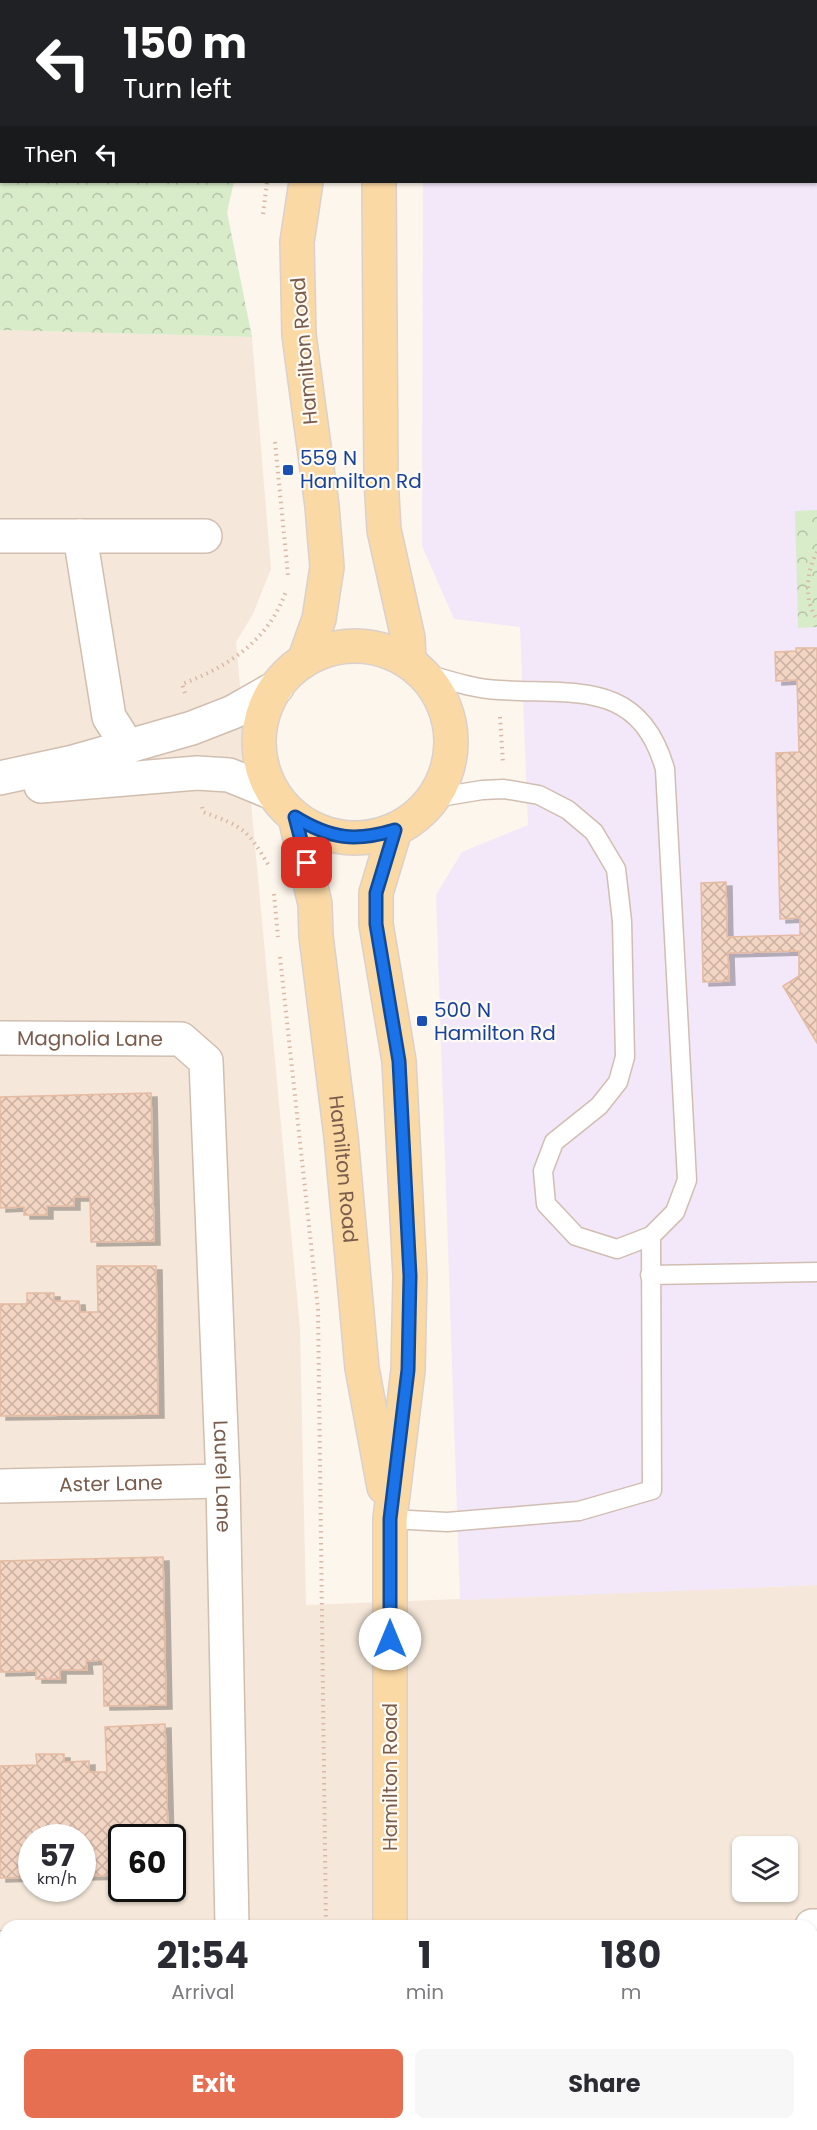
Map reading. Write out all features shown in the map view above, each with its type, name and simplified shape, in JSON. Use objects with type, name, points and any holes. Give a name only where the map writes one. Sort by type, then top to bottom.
[{"type":"main road","name":"Hamilton Road","points":[[304,661],[319,619],[327,567],[299,335],[297,242],[306,183]]},
{"type":"main road","points":[[379,183],[381,478],[384,530],[416,668]]},
{"type":"main road","points":[[356,646],[384,650],[416,668],[440,695],[450,720],[451,738],[446,774],[434,798],[417,817],[395,830],[370,838],[343,838],[318,831],[295,817],[273,793],[262,767],[259,739],[264,712],[277,687],[304,661],[329,650],[356,646]]},
{"type":"main road","name":"Hamilton Road","points":[[295,817],[315,904],[316,936],[341,1137],[363,1368],[390,1519]]},
{"type":"main road","name":"Hamilton Road","points":[[390,1920],[390,1519],[408,1370],[410,1276],[399,1061],[376,924],[376,893],[395,830]]},
{"type":"street","points":[[0,536],[205,536]]},
{"type":"street","points":[[80,536],[109,717],[128,747]]},
{"type":"street","points":[[0,778],[128,747],[192,728],[233,712],[277,687]]},
{"type":"street","points":[[0,790],[197,773],[229,775],[273,793]]},
{"type":"street","name":"Magnolia Lane","points":[[0,1038],[181,1040]]},
{"type":"street","name":"Laurel Lane","points":[[181,1040],[206,1060],[223,1481],[232,1920]]},
{"type":"street","name":"Aster Lane","points":[[0,1486],[223,1481]]},
{"type":"lane","points":[[416,668],[482,689],[559,692],[602,697],[627,707],[648,729],[658,746],[665,769],[687,1180],[675,1212],[651,1236],[618,1249],[576,1236],[546,1204],[543,1172],[554,1142],[599,1106],[618,1082],[625,1057],[622,921],[616,869],[594,832],[568,810],[539,795],[504,789],[482,790],[434,798]]},
{"type":"lane","points":[[390,1519],[447,1522],[579,1511],[652,1490],[651,1236]]},
{"type":"lane","points":[[650,1275],[817,1272]]},
{"type":"path","points":[[262,226],[267,183]]},
{"type":"path","points":[[188,704],[182,684],[223,665],[258,638],[279,610],[289,582],[275,437]]},
{"type":"path","points":[[817,552],[810,570],[808,597],[817,619]]},
{"type":"path","points":[[500,710],[503,768]]},
{"type":"path","points":[[201,801],[203,812],[231,822],[250,834],[272,872]]},
{"type":"path","points":[[273,883],[279,939]]},
{"type":"path","points":[[280,951],[318,1310],[326,1920]]},
{"type":"shaded area","points":[[423,183],[817,183],[817,1585],[460,1600],[436,895],[462,852],[528,825],[520,627],[454,619],[422,546]]},
{"type":"shaded area","points":[[0,330],[252,337],[271,569],[253,614],[236,642],[300,1328],[306,1605],[817,1585],[817,1920],[0,1920]]},
{"type":"green space","points":[[0,183],[234,183],[227,212],[252,337],[0,330]]},
{"type":"green space","points":[[817,510],[817,627],[798,628],[795,511]]},
{"type":"building","points":[[796,648],[817,648],[817,1043],[783,986],[799,976],[799,951],[728,953],[729,981],[703,982],[701,883],[726,882],[727,937],[800,935],[800,918],[780,919],[776,753],[799,752],[797,680],[776,681],[775,652],[796,651]]},
{"type":"building","points":[[151,1093],[154,1241],[91,1242],[90,1197],[74,1197],[74,1206],[47,1206],[47,1215],[24,1215],[24,1207],[0,1208],[0,1097]]},
{"type":"building","points":[[97,1266],[156,1266],[158,1414],[0,1416],[0,1304],[27,1304],[27,1293],[54,1293],[54,1301],[79,1301],[80,1312],[98,1312]]},
{"type":"building","points":[[163,1557],[166,1705],[104,1706],[103,1660],[86,1661],[87,1670],[60,1670],[60,1679],[36,1679],[36,1671],[0,1672],[0,1561]]},
{"type":"building","points":[[165,1724],[168,1824],[108,1824],[108,1875],[96,1876],[96,1824],[18,1824],[18,1877],[0,1878],[0,1766],[37,1765],[36,1754],[64,1754],[64,1762],[89,1761],[89,1772],[107,1772],[105,1727]]},
{"type":"place","name":"559 N Hamilton Rd","points":[[288,470]]},
{"type":"place","name":"500 N Hamilton Rd","points":[[422,1021]]},
{"type":"route","points":[[307,863],[295,817],[318,831],[343,838],[370,838],[395,830],[376,893],[376,924],[399,1061],[406,1162],[410,1276],[408,1370],[390,1519],[390,1639]]}]
